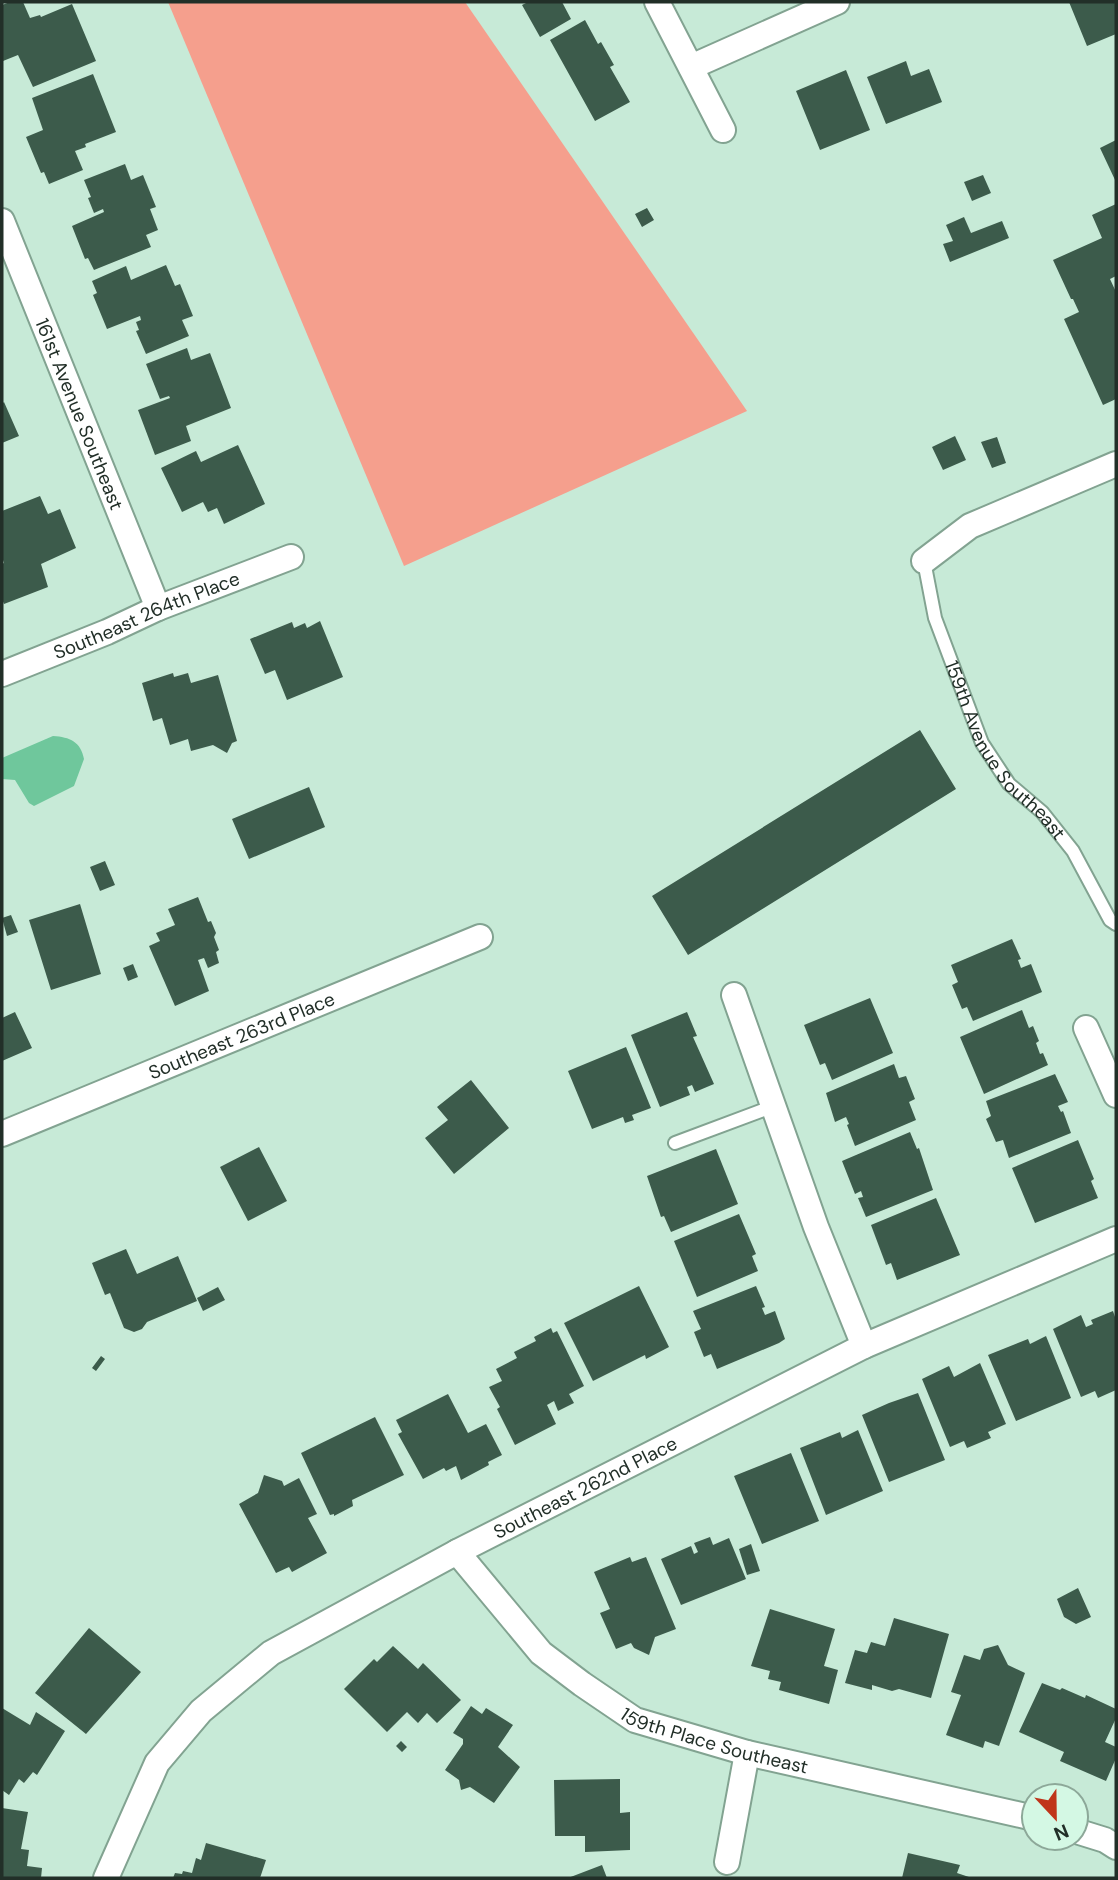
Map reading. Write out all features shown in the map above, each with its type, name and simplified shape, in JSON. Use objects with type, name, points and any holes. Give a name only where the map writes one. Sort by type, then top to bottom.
[{"type":"street","points":[[657,2],[723,130]]},
{"type":"street","points":[[691,67],[837,2]]},
{"type":"street","name":"161st Avenue Southeast","points":[[2,221],[158,608]]},
{"type":"street","points":[[924,561],[970,526],[1116,464]]},
{"type":"street","name":"Southeast 264th Place","points":[[2,674],[107,632],[158,608],[291,557]]},
{"type":"street","name":"Southeast 263rd Place","points":[[2,1134],[480,937]]},
{"type":"street","points":[[734,995],[816,1227],[864,1346]]},
{"type":"street","points":[[1086,1028],[1116,1094]]},
{"type":"street","name":"Southeast 262nd Place","points":[[106,1878],[157,1763],[201,1711],[271,1653],[457,1552],[864,1346],[1116,1239]]},
{"type":"street","name":"159th Place Southeast","points":[[457,1552],[541,1653],[635,1720],[747,1753],[1020,1815]]},
{"type":"street","points":[[727,1862],[747,1753]]},
{"type":"street","points":[[1090,1835],[1116,1847]]},
{"type":"lane","name":"159th Avenue Southeast","points":[[924,561],[935,618],[982,743],[1009,784],[1042,812],[1073,851],[1110,920],[1116,924]]},
{"type":"lane","points":[[675,1143],[774,1106]]},
{"type":"shaded area","points":[[168,2],[465,2],[747,411],[404,566]]},
{"type":"shaded area","points":[[53,736],[74,742],[80,748],[84,759],[74,786],[34,806],[29,803],[15,780],[2,779],[2,758]]},
{"type":"building","points":[[23,2],[30,18],[41,17],[72,4],[96,61],[33,87],[18,55],[3,61],[2,58],[2,5]]},
{"type":"building","points":[[528,2],[562,2],[571,19],[540,37],[522,5]]},
{"type":"building","points":[[1069,2],[1115,2],[1116,34],[1087,46]]},
{"type":"building","points":[[585,20],[614,65],[610,67],[630,102],[595,121],[550,40]]},
{"type":"building","points":[[906,61],[911,76],[929,69],[942,102],[886,124],[867,77]]},
{"type":"building","points":[[846,70],[870,130],[820,150],[796,91]]},
{"type":"building","points":[[93,74],[116,132],[85,144],[86,147],[75,151],[83,170],[49,184],[44,172],[41,173],[26,137],[43,130],[32,98]]},
{"type":"building","points":[[1116,140],[1116,182],[1100,148]]},
{"type":"building","points":[[125,164],[131,180],[143,175],[156,207],[150,209],[158,230],[146,235],[151,247],[94,270],[88,258],[85,259],[72,226],[104,212],[103,209],[94,213],[84,180]]},
{"type":"building","points":[[983,175],[991,193],[972,201],[964,182]]},
{"type":"building","points":[[1116,204],[1116,276],[1110,279],[1116,292],[1116,399],[1103,405],[1064,319],[1079,312],[1053,260],[1102,238],[1092,215]]},
{"type":"building","points":[[647,208],[654,220],[642,227],[635,214]]},
{"type":"building","points":[[964,217],[971,233],[1002,221],[1009,238],[950,262],[943,244],[953,241],[946,225]]},
{"type":"building","points":[[166,265],[175,286],[180,284],[193,316],[182,320],[189,336],[146,354],[136,331],[139,330],[136,322],[141,320],[140,316],[107,329],[93,295],[97,293],[92,281],[126,266],[131,280]]},
{"type":"building","points":[[187,348],[191,360],[210,353],[231,408],[186,426],[191,441],[155,455],[138,410],[170,398],[160,399],[146,364]]},
{"type":"building","points":[[4,402],[19,436],[2,443],[2,404]]},
{"type":"building","points":[[955,436],[966,460],[943,470],[932,447]]},
{"type":"building","points":[[997,437],[1006,463],[992,468],[981,442]]},
{"type":"building","points":[[238,445],[265,504],[224,524],[217,508],[208,512],[203,502],[182,512],[161,468],[196,451],[201,462]]},
{"type":"building","points":[[40,496],[48,514],[60,509],[76,548],[41,564],[48,587],[4,604],[2,511]]},
{"type":"building","points":[[320,621],[343,677],[287,700],[275,670],[265,674],[250,639],[292,622],[294,628],[305,623],[307,628]]},
{"type":"building","points":[[173,673],[174,677],[188,673],[191,683],[218,675],[237,741],[232,743],[227,753],[213,745],[191,751],[188,739],[170,745],[162,718],[153,721],[142,683]]},
{"type":"building","points":[[920,730],[956,789],[688,955],[652,896]]},
{"type":"building","points":[[309,787],[325,827],[249,859],[232,819]]},
{"type":"building","points":[[105,861],[115,885],[100,891],[90,867]]},
{"type":"building","points":[[198,897],[208,922],[211,921],[216,933],[214,937],[219,950],[216,952],[219,963],[208,968],[204,958],[198,960],[209,991],[175,1006],[149,946],[160,941],[156,933],[175,925],[168,909]]},
{"type":"building","points":[[80,904],[101,974],[51,990],[29,920]]},
{"type":"building","points":[[11,915],[18,932],[7,936],[2,918]]},
{"type":"building","points":[[1012,939],[1021,959],[1018,960],[1021,968],[1031,964],[1042,992],[973,1021],[967,1007],[962,1009],[952,985],[958,982],[951,965]]},
{"type":"building","points":[[133,964],[138,977],[128,981],[123,968]]},
{"type":"building","points":[[870,998],[893,1053],[832,1080],[825,1063],[820,1065],[804,1025]]},
{"type":"building","points":[[1022,1010],[1029,1028],[1033,1026],[1039,1041],[1036,1043],[1040,1054],[1043,1053],[1048,1065],[984,1094],[960,1037]]},
{"type":"building","points":[[15,1012],[32,1048],[2,1061],[2,1018]]},
{"type":"building","points":[[687,1012],[697,1036],[693,1037],[714,1084],[695,1092],[692,1085],[687,1087],[690,1095],[660,1107],[631,1035]]},
{"type":"building","points":[[626,1047],[651,1108],[632,1115],[634,1120],[625,1123],[623,1117],[592,1129],[568,1071]]},
{"type":"building","points":[[894,1064],[899,1078],[906,1076],[915,1099],[909,1102],[916,1120],[855,1146],[846,1117],[835,1122],[826,1093]]},
{"type":"building","points":[[1055,1074],[1068,1102],[1058,1106],[1061,1112],[1063,1111],[1071,1133],[1009,1158],[1003,1140],[996,1142],[986,1119],[991,1116],[986,1101]]},
{"type":"building","points":[[471,1080],[509,1128],[454,1174],[425,1138],[448,1120],[437,1107]]},
{"type":"building","points":[[910,1132],[917,1149],[919,1148],[933,1190],[866,1217],[858,1198],[863,1197],[861,1191],[855,1194],[842,1161]]},
{"type":"building","points":[[1078,1140],[1094,1179],[1091,1181],[1098,1198],[1035,1223],[1012,1168]]},
{"type":"building","points":[[259,1147],[287,1201],[248,1221],[220,1167]]},
{"type":"building","points":[[716,1149],[738,1204],[671,1232],[664,1216],[661,1217],[647,1176]]},
{"type":"building","points":[[936,1198],[960,1255],[897,1280],[891,1263],[886,1265],[871,1225]]},
{"type":"building","points":[[739,1214],[756,1254],[752,1256],[758,1271],[697,1297],[674,1241]]},
{"type":"building","points":[[126,1249],[137,1274],[178,1256],[197,1301],[147,1322],[142,1329],[134,1332],[124,1328],[110,1293],[105,1295],[92,1263]]},
{"type":"building","points":[[639,1286],[669,1347],[646,1359],[645,1355],[593,1381],[564,1323]]},
{"type":"building","points":[[756,1286],[765,1307],[762,1308],[765,1315],[775,1311],[785,1339],[717,1369],[711,1354],[704,1357],[694,1332],[701,1329],[693,1311]]},
{"type":"building","points":[[218,1287],[225,1300],[203,1311],[197,1298]]},
{"type":"building","points":[[1113,1311],[1116,1320],[1116,1390],[1098,1398],[1095,1391],[1081,1397],[1053,1329],[1081,1315],[1086,1327],[1093,1324],[1091,1320]]},
{"type":"building","points":[[551,1328],[553,1333],[557,1331],[584,1386],[569,1394],[574,1403],[558,1411],[554,1401],[547,1405],[556,1424],[515,1445],[489,1387],[502,1381],[496,1369],[517,1358],[514,1352],[536,1341],[534,1337]]},
{"type":"building","points":[[1046,1336],[1071,1398],[1016,1421],[988,1355],[1028,1339],[1030,1344]]},
{"type":"building","points":[[101,1356],[105,1359],[96,1371],[92,1368]]},
{"type":"building","points":[[980,1363],[1006,1424],[988,1432],[991,1438],[967,1448],[964,1441],[950,1447],[922,1379],[949,1366],[954,1377]]},
{"type":"building","points":[[918,1393],[945,1460],[889,1482],[862,1415]]},
{"type":"building","points":[[448,1394],[468,1433],[486,1424],[502,1455],[461,1480],[456,1466],[446,1471],[444,1468],[423,1479],[398,1434],[402,1432],[396,1420]]},
{"type":"building","points":[[375,1417],[404,1475],[352,1500],[353,1506],[334,1516],[330,1515],[301,1453]]},
{"type":"building","points":[[858,1430],[883,1491],[826,1515],[800,1448],[840,1432],[842,1438]]},
{"type":"building","points":[[791,1453],[819,1521],[762,1544],[734,1476]]},
{"type":"building","points":[[264,1475],[282,1481],[284,1486],[299,1478],[317,1514],[308,1518],[327,1553],[292,1572],[289,1567],[276,1573],[239,1504],[258,1493]]},
{"type":"building","points":[[710,1537],[713,1545],[729,1538],[746,1579],[681,1605],[661,1559],[691,1546],[694,1554],[698,1552],[694,1543]]},
{"type":"building","points":[[751,1544],[760,1571],[747,1575],[739,1549]]},
{"type":"building","points":[[630,1557],[632,1562],[646,1557],[676,1629],[655,1637],[649,1655],[634,1648],[631,1643],[616,1649],[600,1613],[610,1609],[594,1572]]},
{"type":"building","points":[[1078,1588],[1091,1617],[1076,1624],[1064,1617],[1057,1599]]},
{"type":"building","points":[[770,1609],[835,1629],[824,1666],[838,1670],[829,1704],[779,1690],[781,1682],[768,1679],[770,1671],[751,1666]]},
{"type":"building","points":[[894,1618],[949,1634],[931,1698],[899,1689],[892,1691],[872,1685],[872,1690],[845,1683],[855,1650],[867,1653],[871,1642],[885,1646]]},
{"type":"building","points":[[89,1628],[141,1672],[86,1734],[35,1693]]},
{"type":"building","points":[[998,1645],[1008,1665],[1025,1673],[999,1746],[985,1741],[983,1748],[946,1735],[961,1695],[951,1692],[964,1655],[980,1660],[984,1649]]},
{"type":"building","points":[[393,1646],[418,1669],[423,1663],[461,1700],[437,1723],[427,1713],[418,1723],[407,1712],[387,1732],[344,1689],[374,1659],[377,1662]]},
{"type":"building","points":[[1042,1683],[1085,1698],[1086,1695],[1116,1709],[1116,1718],[1105,1742],[1116,1747],[1116,1758],[1106,1781],[1060,1761],[1064,1752],[1019,1732]]},
{"type":"building","points":[[471,1706],[482,1714],[486,1708],[513,1725],[498,1747],[520,1767],[494,1803],[470,1787],[461,1790],[459,1780],[445,1770],[463,1744],[463,1739],[453,1733]]},
{"type":"building","points":[[2,1708],[30,1725],[36,1712],[65,1731],[37,1775],[33,1772],[24,1783],[19,1779],[9,1795],[2,1790]]},
{"type":"building","points":[[401,1741],[407,1747],[402,1752],[396,1746]]},
{"type":"building","points":[[620,1779],[620,1813],[630,1812],[630,1850],[585,1852],[585,1836],[555,1836],[554,1780]]},
{"type":"building","points":[[2,1808],[28,1812],[21,1849],[29,1850],[27,1866],[42,1868],[41,1878],[2,1878]]},
{"type":"building","points":[[206,1843],[266,1860],[260,1878],[173,1878],[175,1873],[192,1873],[196,1858],[201,1860]]},
{"type":"building","points":[[908,1853],[960,1865],[957,1873],[972,1878],[902,1878]]},
{"type":"building","points":[[602,1865],[607,1878],[568,1878]]}]
